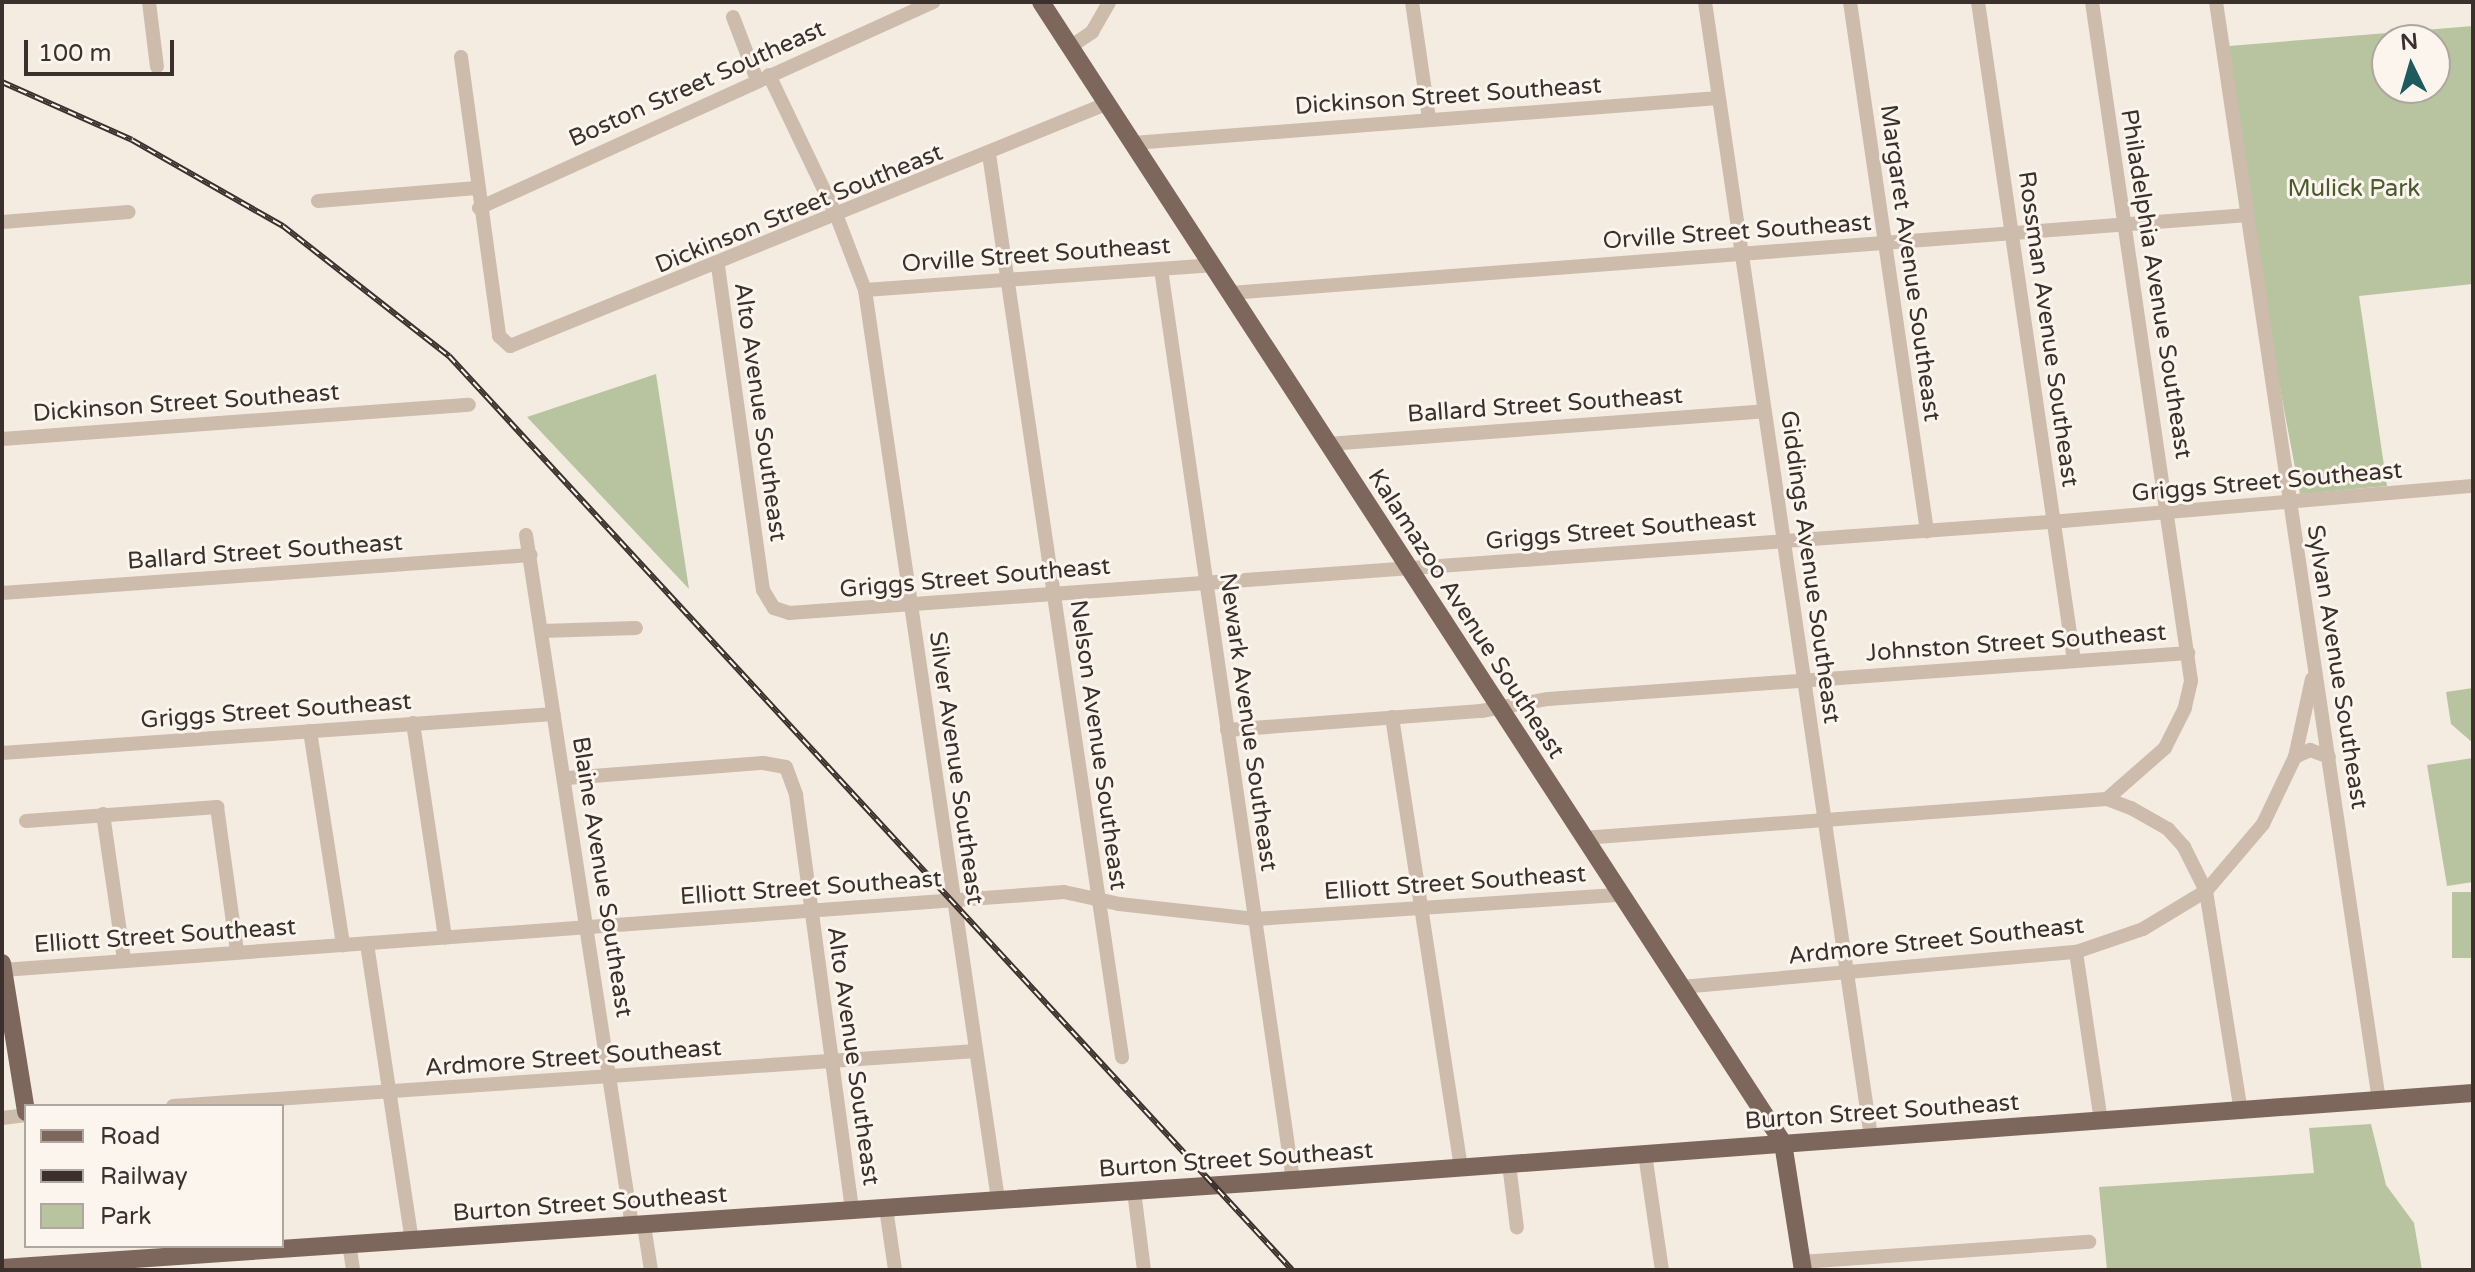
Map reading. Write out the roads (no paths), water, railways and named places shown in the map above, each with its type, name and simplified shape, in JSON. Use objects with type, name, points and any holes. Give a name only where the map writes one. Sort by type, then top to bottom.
[{"type":"main road","name":"Kalamazoo Avenue Southeast","points":[[1041,2],[1783,1143],[1802,1266]]},
{"type":"main road","points":[[2,963],[24,1104]]},
{"type":"main road","name":"Burton Street Southeast","points":[[284,1247],[1293,1180],[2473,1093]]},
{"type":"main road","name":"Burton Street Southeast","points":[[2,1268],[48,1260],[274,1248]]},
{"type":"street","points":[[149,2],[157,67]]},
{"type":"street","name":"Boston Street Southeast","points":[[479,208],[933,2]]},
{"type":"street","points":[[1070,47],[1092,32],[1109,2]]},
{"type":"street","points":[[1412,2],[1429,119]]},
{"type":"street","name":"Giddings Avenue Southeast","points":[[1705,2],[1871,1137]]},
{"type":"street","name":"Margaret Avenue Southeast","points":[[1850,2],[1927,531]]},
{"type":"street","name":"Rossman Avenue Southeast","points":[[1978,2],[2074,661]]},
{"type":"street","name":"Philadelphia Avenue Southeast","points":[[2092,2],[2191,681],[2175,731],[2165,748],[2107,799]]},
{"type":"street","name":"Sylvan Avenue Southeast","points":[[2216,2],[2379,1101]]},
{"type":"street","name":"Silver Avenue Southeast","points":[[733,17],[837,217],[865,290],[998,1200]]},
{"type":"street","points":[[461,57],[470,103],[479,208]]},
{"type":"street","name":"Dickinson Street Southeast","points":[[1133,143],[1718,98]]},
{"type":"street","name":"Dickinson Street Southeast","points":[[479,208],[499,336],[506,346],[518,346],[1106,104]]},
{"type":"street","name":"Nelson Avenue Southeast","points":[[989,154],[1122,1057]]},
{"type":"street","points":[[318,201],[476,188]]},
{"type":"street","points":[[2,222],[129,212]]},
{"type":"street","name":"Orville Street Southeast","points":[[1230,293],[2125,227],[2248,215]]},
{"type":"street","points":[[1446,260],[1448,276]]},
{"type":"street","name":"Orville Street Southeast","points":[[865,290],[1211,265]]},
{"type":"street","name":"Alto Avenue Southeast","points":[[718,266],[763,590],[774,608]]},
{"type":"street","name":"Newark Avenue Southeast","points":[[1161,269],[1293,1180]]},
{"type":"street","name":"Dickinson Street Southeast","points":[[2,439],[469,405]]},
{"type":"street","name":"Ballard Street Southeast","points":[[1328,444],[1765,411]]},
{"type":"street","name":"Griggs Street Southeast","points":[[774,608],[828,613],[910,603],[2054,522],[2473,486]]},
{"type":"street","name":"Blaine Avenue Southeast","points":[[526,535],[567,778],[610,1078],[638,1225],[651,1270]]},
{"type":"street","name":"Ballard Street Southeast","points":[[2,593],[531,555]]},
{"type":"street","points":[[542,631],[636,628]]},
{"type":"street","name":"Johnston Street Southeast","points":[[1227,730],[1803,679],[2188,653]]},
{"type":"street","name":"Ardmore Street Southeast","points":[[1681,987],[2076,952],[2143,929],[2206,891],[2263,824],[2295,757],[2314,658]]},
{"type":"street","name":"Griggs Street Southeast","points":[[2,753],[554,714]]},
{"type":"street","points":[[1392,717],[1461,1167]]},
{"type":"street","points":[[413,723],[445,938]]},
{"type":"street","points":[[310,731],[343,945]]},
{"type":"street","points":[[2295,757],[2310,750],[2329,757]]},
{"type":"street","name":"Alto Avenue Southeast","points":[[567,778],[763,763],[786,767],[796,795],[852,1210]]},
{"type":"street","points":[[2107,799],[2168,829],[2184,847],[2206,891],[2241,1112]]},
{"type":"street","name":"Elliott Street Southeast","points":[[1583,838],[2107,799]]},
{"type":"street","points":[[26,821],[217,807],[237,952]]},
{"type":"street","points":[[103,814],[124,960]]},
{"type":"street","name":"Elliott Street Southeast","points":[[3,970],[1064,892],[1098,900],[1255,919],[1620,895]]},
{"type":"street","points":[[367,944],[412,1240]]},
{"type":"street","points":[[2076,952],[2101,1121]]},
{"type":"street","name":"Ardmore Street Southeast","points":[[204,1104],[976,1051]]},
{"type":"street","points":[[2,1118],[24,1114]]},
{"type":"street","points":[[1645,1154],[1662,1270]]},
{"type":"street","points":[[1509,1164],[1517,1228]]},
{"type":"street","points":[[1134,1191],[1144,1270]]},
{"type":"street","name":"Alto Avenue Southeast","points":[[886,1208],[895,1270]]},
{"type":"street","points":[[1802,1266],[2089,1242]]},
{"type":"street","points":[[349,1244],[353,1270]]},
{"type":"railway","points":[[2,82],[132,140],[283,226],[449,356],[1292,1270]]},
{"type":"park label","name":"Mulick Park","points":[[2354,189]]}]
